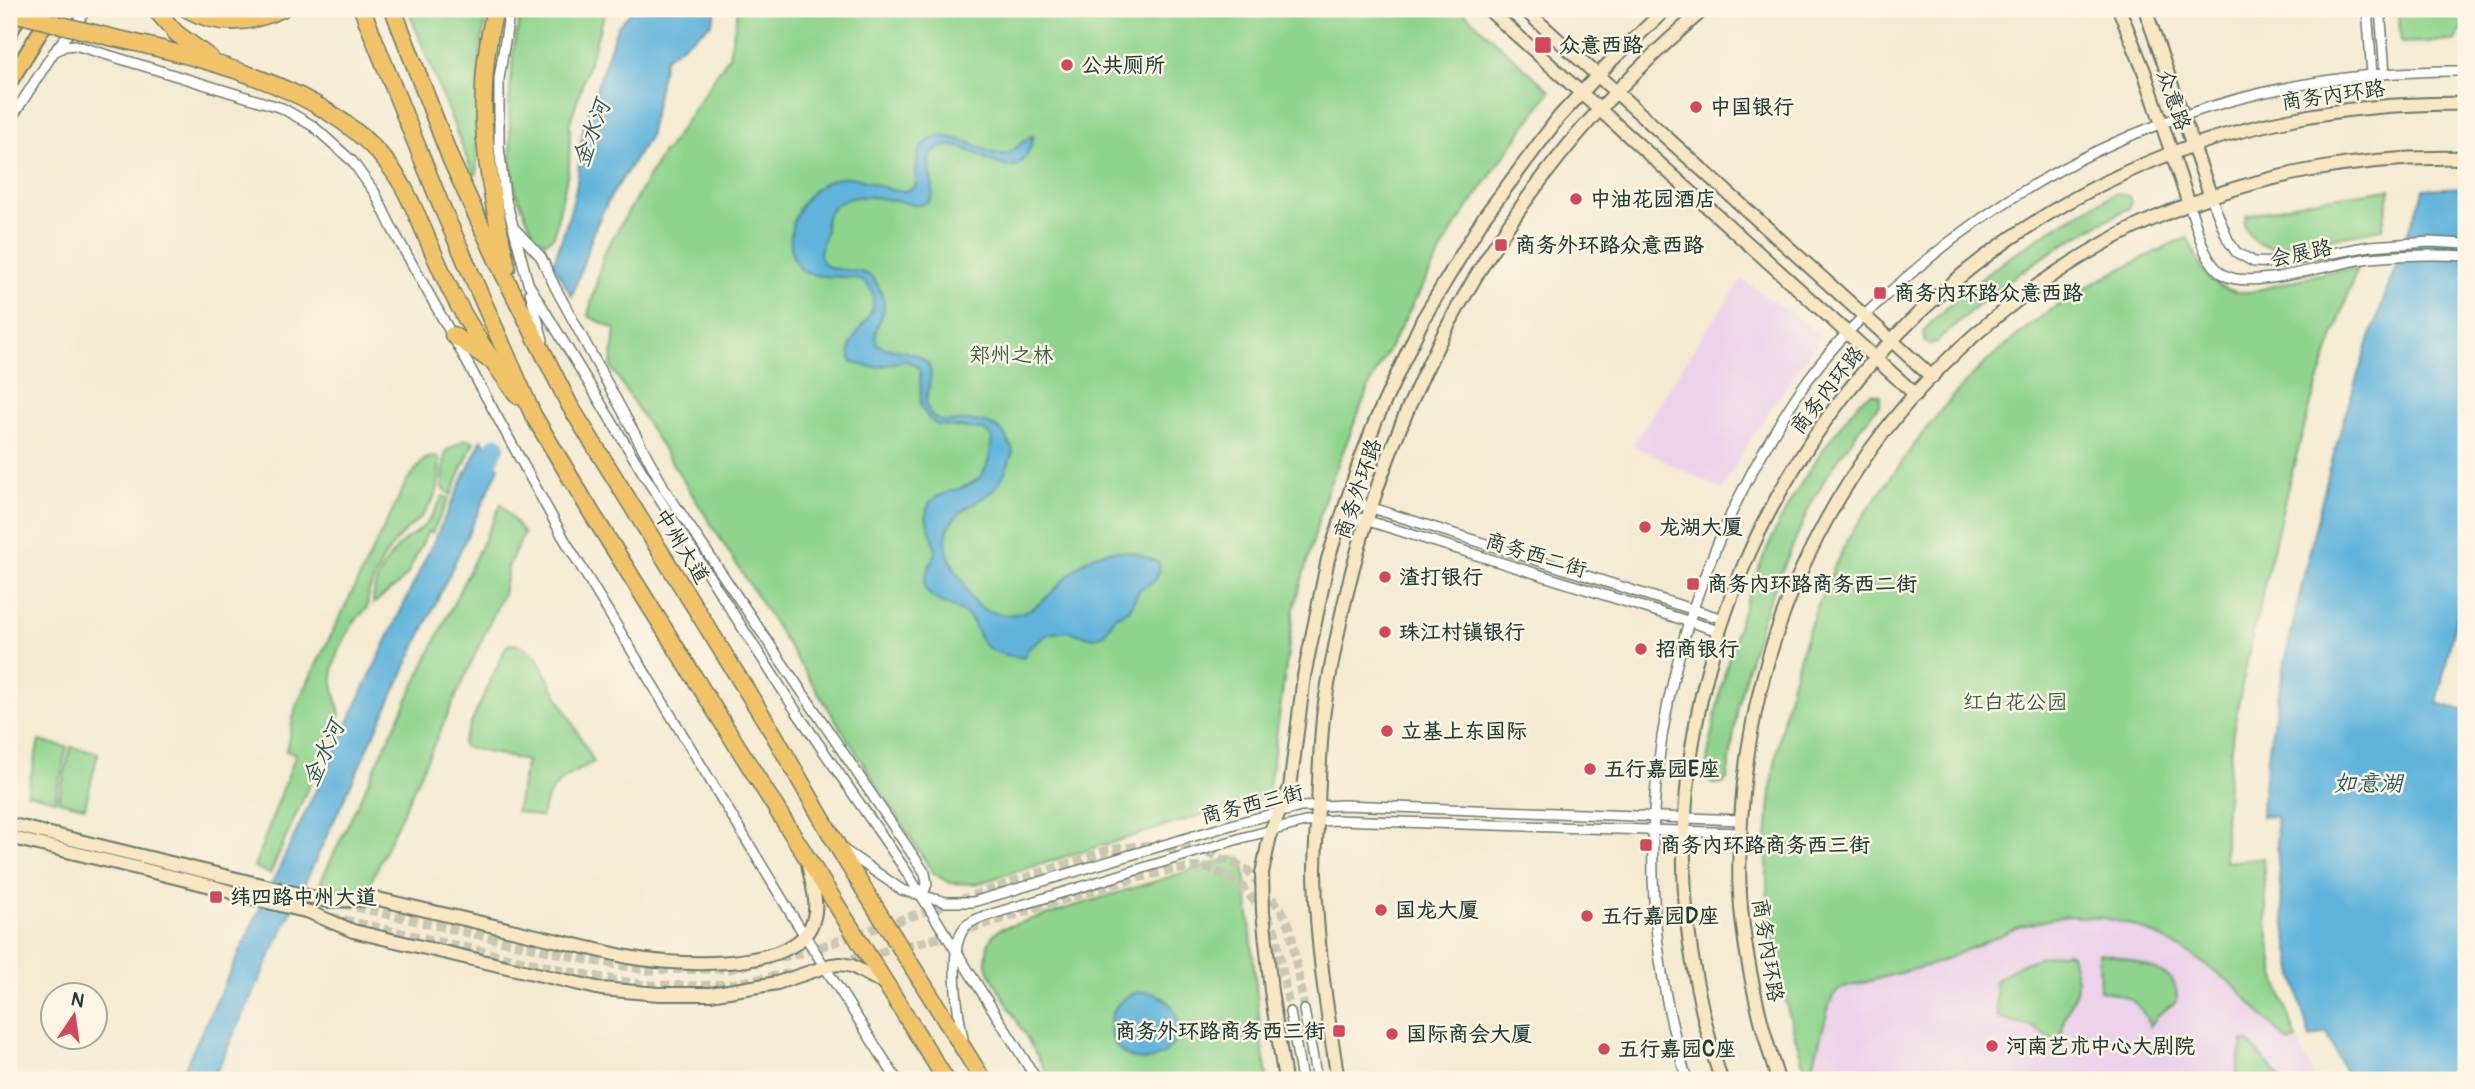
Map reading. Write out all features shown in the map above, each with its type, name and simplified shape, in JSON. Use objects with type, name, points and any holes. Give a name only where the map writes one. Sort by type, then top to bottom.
[{"type":"highway","points":[[155,9],[176,33],[205,55],[232,70]]},
{"type":"highway","points":[[191,11],[217,21],[242,22],[262,18],[282,9]]},
{"type":"highway","points":[[362,9],[440,203],[533,415]]},
{"type":"highway","name":"中州大道","points":[[393,9],[451,160],[513,293],[570,406],[773,733],[838,846],[983,1080]]},
{"type":"highway","points":[[495,9],[486,61],[483,128],[489,186],[513,293]]},
{"type":"highway","points":[[9,12],[188,56],[281,86],[313,102],[346,124],[385,161],[405,190],[452,293],[491,361],[533,415],[946,1080]]},
{"type":"highway","points":[[453,335],[491,361]]},
{"type":"main road","points":[[9,34],[22,9]]},
{"type":"main road","points":[[9,83],[54,9]]},
{"type":"street","points":[[9,122],[54,52],[87,9]]},
{"type":"street","points":[[510,9],[501,54],[498,122],[505,196],[549,365]]},
{"type":"street","points":[[1488,9],[1916,395]]},
{"type":"street","points":[[1524,9],[1932,377]]},
{"type":"street","name":"商务外环路","points":[[1285,1080],[1271,991],[1262,873],[1271,831],[1290,788],[1304,676],[1328,559],[1345,507],[1376,420],[1411,343],[1439,289],[1484,218],[1534,148],[1581,93],[1666,9]]},
{"type":"street","name":"商务外环路","points":[[1338,1080],[1319,946],[1315,871],[1317,822],[1323,716],[1328,680],[1353,566],[1369,514],[1403,420],[1461,301],[1513,220],[1554,163],[1616,92],[1704,9]]},
{"type":"street","name":"众意路","points":[[2119,9],[2189,204]]},
{"type":"street","name":"众意路","points":[[2145,9],[2211,197]]},
{"type":"street","points":[[2367,9],[2372,74]]},
{"type":"street","points":[[2380,9],[2385,73]]},
{"type":"street","points":[[54,52],[65,46],[75,45],[282,108],[306,121],[352,161],[375,193],[562,537],[805,936],[897,1080]]},
{"type":"street","points":[[1687,1080],[1672,1028],[1652,898],[1657,759],[1675,666],[1692,609],[1717,544],[1770,438],[1804,385],[1864,316],[1952,240],[2010,199],[2086,155],[2161,122],[2282,88],[2372,74],[2466,71]]},
{"type":"street","name":"商务内环路","points":[[1721,1080],[1704,1021],[1685,897],[1686,831],[1692,749],[1707,674],[1721,625],[1747,557],[1782,486],[1820,426],[1875,358],[1951,283],[2028,226],[2101,184],[2172,153],[2248,129],[2317,114],[2388,106],[2466,104]]},
{"type":"street","name":"商务内环路","points":[[1778,1080],[1758,1009],[1743,929],[1740,894],[1744,769],[1763,676],[1787,601],[1814,541],[1845,487],[1878,440],[1932,377],[1987,324],[2059,271],[2126,232],[2189,204],[2262,181],[2326,167],[2425,157],[2466,158]]},
{"type":"street","name":"会展路","points":[[2211,197],[2228,240],[2236,251],[2254,262],[2278,263],[2338,250],[2394,244],[2466,244]]},
{"type":"street","name":"会展路","points":[[2189,204],[2214,266],[2222,274],[2240,281],[2263,279],[2341,262],[2430,254],[2466,256]]},
{"type":"street","points":[[514,228],[541,257],[667,493],[925,873],[927,884],[922,897]]},
{"type":"street","points":[[529,284],[646,478],[789,700],[922,897],[1037,1080]]},
{"type":"street","name":"商务西二街","points":[[1345,507],[1692,609],[1721,625]]},
{"type":"street","name":"商务西二街","points":[[1369,514],[1688,621],[1721,625]]},
{"type":"street","name":"商务西三街","points":[[838,846],[902,890],[946,902],[973,902],[1241,822],[1318,806],[1687,818],[1741,827]]},
{"type":"street","name":"商务西三街","points":[[965,1051],[955,993],[956,952],[965,926],[979,918],[1271,831],[1336,820],[1653,831],[1741,827]]},
{"type":"street","points":[[9,824],[328,901],[378,899],[654,962],[711,964],[775,953],[792,946],[805,936],[811,927],[816,905],[807,856]]},
{"type":"street","points":[[9,837],[309,912],[353,931],[601,989],[659,994],[710,994],[777,983],[841,964],[888,986]]},
{"type":"street","points":[[1304,1010],[1317,1080]]},
{"type":"street","points":[[1290,1013],[1302,1080]]},
{"type":"shaded area","points":[[1742,279],[1821,335],[1743,451],[1722,490],[1633,445],[1698,342]]},
{"type":"shaded area","points":[[2066,916],[2114,919],[2161,938],[2190,954],[2233,984],[2289,1043],[2297,1040],[2316,1080],[1808,1080],[1804,1067],[1813,1066],[1832,996],[1840,989],[1937,963],[2021,926]]},
{"type":"green space","points":[[408,9],[488,9],[479,71],[477,174],[473,174]]},
{"type":"green space","points":[[522,9],[606,9],[570,123],[569,167],[554,236],[546,242],[534,235],[516,192],[511,160],[509,105],[514,45]]},
{"type":"green space","name":"郑州之林","points":[[738,9],[1460,9],[1550,91],[1455,226],[1371,382],[1327,491],[1294,608],[1268,795],[976,884],[950,883],[933,873],[611,367],[615,329],[588,316],[604,253],[663,152],[729,56]]},
{"type":"green space","points":[[2398,9],[2466,9],[2466,25],[2454,41],[2401,43]]},
{"type":"green space","points":[[2390,189],[2382,229],[2280,248],[2258,243],[2244,225],[2246,216],[2317,199]]},
{"type":"green space","points":[[2116,193],[2129,196],[2129,208],[2052,251],[1981,303],[1937,342],[1924,342],[1923,331],[1990,272],[2039,237]]},
{"type":"green space","name":"红白花公园","points":[[2188,238],[2202,269],[2211,280],[2236,292],[2250,292],[2331,271],[2357,268],[2311,403],[2288,486],[2233,731],[2225,823],[2225,862],[2263,858],[2267,924],[2275,975],[2297,1040],[2289,1043],[2233,984],[2190,954],[2161,938],[2130,924],[2103,918],[2066,916],[2021,926],[1937,963],[1840,989],[1829,1006],[1813,1066],[1804,1067],[1783,991],[1771,933],[1767,867],[1769,820],[1782,724],[1808,631],[1825,587],[1860,520],[1927,428],[1983,365],[2052,309],[2075,294],[2173,243]]},
{"type":"green space","points":[[1871,393],[1880,395],[1880,404],[1826,477],[1809,508],[1766,608],[1738,706],[1727,779],[1722,784],[1712,784],[1705,776],[1722,686],[1747,598],[1764,555],[1807,474],[1850,413]]},
{"type":"green space","points":[[464,440],[474,441],[451,495],[442,487],[446,451]]},
{"type":"green space","points":[[437,456],[440,461],[438,488],[433,500],[422,516],[398,538],[383,559],[369,591],[367,608],[354,622],[338,651],[333,669],[333,684],[340,715],[270,874],[254,867],[296,754],[286,751],[296,706],[408,479],[425,459]]},
{"type":"green space","points":[[443,496],[449,498],[432,533],[428,531],[407,575],[373,604],[375,587],[387,561],[404,541],[425,525]]},
{"type":"green space","points":[[501,504],[524,534],[509,564],[503,594],[368,888],[340,889],[319,885]]},
{"type":"green space","points":[[507,645],[520,645],[535,655],[594,762],[560,782],[544,805],[541,817],[516,811],[527,761],[464,747],[462,743]]},
{"type":"green space","points":[[39,741],[67,747],[55,800],[27,793]]},
{"type":"green space","points":[[71,747],[98,753],[85,807],[58,801]]},
{"type":"green space","points":[[1234,857],[1242,858],[1244,862],[1262,1048],[1268,1080],[1051,1080],[990,974],[986,961],[988,944],[993,935],[1000,929]]},
{"type":"green space","points":[[2068,952],[2071,954],[2077,980],[2076,991],[2064,1019],[2060,1045],[2034,1028],[1997,1017],[1995,981],[2030,961]]},
{"type":"green space","points":[[2099,953],[2137,962],[2166,975],[2172,980],[2177,1001],[2157,1016],[2150,1027],[2142,1010],[2131,1000],[2100,990]]},
{"type":"green space","points":[[2243,1041],[2249,1042],[2281,1080],[2235,1080]]},
{"type":"water","points":[[634,9],[717,9],[711,24],[665,58],[649,137],[608,201],[595,228],[572,296],[553,264],[574,198],[584,127],[617,27]]},
{"type":"water","points":[[939,136],[1004,154],[1033,136],[1027,155],[1019,164],[1009,166],[997,164],[960,147],[948,146],[936,150],[930,157],[929,166],[933,194],[928,201],[918,205],[866,197],[839,203],[831,209],[826,218],[826,231],[820,254],[823,263],[829,267],[862,272],[873,278],[884,304],[876,333],[877,344],[916,355],[927,363],[931,377],[926,401],[932,415],[943,422],[977,421],[992,425],[1005,435],[1009,442],[1013,452],[1000,482],[988,495],[957,515],[949,527],[946,540],[953,566],[976,604],[984,610],[1001,614],[1022,612],[1040,603],[1086,560],[1105,552],[1129,552],[1159,563],[1155,580],[1139,590],[1130,609],[1115,617],[1104,634],[1093,638],[1068,631],[1048,634],[1028,649],[1023,658],[1002,654],[987,647],[968,616],[934,598],[924,585],[935,551],[926,516],[929,504],[936,497],[968,485],[981,476],[988,461],[992,437],[984,430],[937,425],[929,419],[921,407],[920,370],[909,362],[870,367],[851,361],[852,342],[872,311],[872,292],[865,283],[856,278],[807,273],[798,266],[792,253],[792,227],[797,214],[804,202],[823,184],[849,177],[892,190],[908,190],[916,186],[920,150],[924,144]]},
{"type":"water","name":"如意湖","points":[[2466,187],[2466,573],[2437,703],[2466,711],[2466,1080],[2348,1080],[2327,1032],[2310,1038],[2302,1010],[2286,929],[2276,817],[2261,816],[2267,764],[2285,662],[2316,524],[2348,405],[2369,343],[2424,189]]},
{"type":"water","points":[[482,439],[499,468],[213,1079],[177,1080],[186,1065]]},
{"type":"water","points":[[1137,992],[1151,992],[1163,997],[1173,1007],[1178,1026],[1173,1045],[1163,1055],[1151,1060],[1137,1060],[1125,1055],[1115,1045],[1110,1033],[1110,1019],[1115,1007],[1125,997]]},
{"type":"waterway","name":"金水河","points":[[480,478],[496,446]]},
{"type":"tunnel","points":[[343,904],[583,959],[646,970],[729,969],[802,953],[1108,850],[1140,846],[1188,849],[1214,855],[1247,870],[1281,909],[1290,927],[1304,1010]]},
{"type":"tunnel","points":[[839,962],[943,937],[1130,880],[1166,871],[1199,867],[1238,882],[1268,917],[1275,931],[1290,1012]]},
{"type":"tunnel","points":[[331,917],[581,974],[645,985],[731,984],[792,973]]},
{"type":"place","name":"众意西路","points":[[1543,45]]},
{"type":"place","name":"公共厕所","points":[[1067,65]]},
{"type":"place","name":"中国银行","points":[[1696,107]]},
{"type":"place","name":"中油花园酒店","points":[[1576,199]]},
{"type":"place","name":"商务外环路众意西路","points":[[1501,245]]},
{"type":"place","name":"商务内环路众意西路","points":[[1880,293]]},
{"type":"place","name":"龙湖大厦","points":[[1645,527]]},
{"type":"place","name":"渣打银行","points":[[1385,577]]},
{"type":"place","name":"商务内环路商务西二街","points":[[1693,584]]},
{"type":"place","name":"珠江村镇银行","points":[[1385,632]]},
{"type":"place","name":"招商银行","points":[[1641,649]]},
{"type":"place","name":"立基上东国际","points":[[1387,731]]},
{"type":"place","name":"五行嘉园E座","points":[[1590,769]]},
{"type":"place","name":"商务内环路商务西三街","points":[[1646,845]]},
{"type":"place","name":"纬四路中州大道","points":[[216,897]]},
{"type":"place","name":"国龙大厦","points":[[1381,910]]},
{"type":"place","name":"五行嘉园D座","points":[[1587,916]]},
{"type":"place","name":"商务外环路商务西三街","points":[[1339,1031]]},
{"type":"place","name":"国际商会大厦","points":[[1392,1034]]},
{"type":"place","name":"河南艺术中心大剧院","points":[[1992,1046]]},
{"type":"place","name":"五行嘉园C座","points":[[1604,1049]]}]
